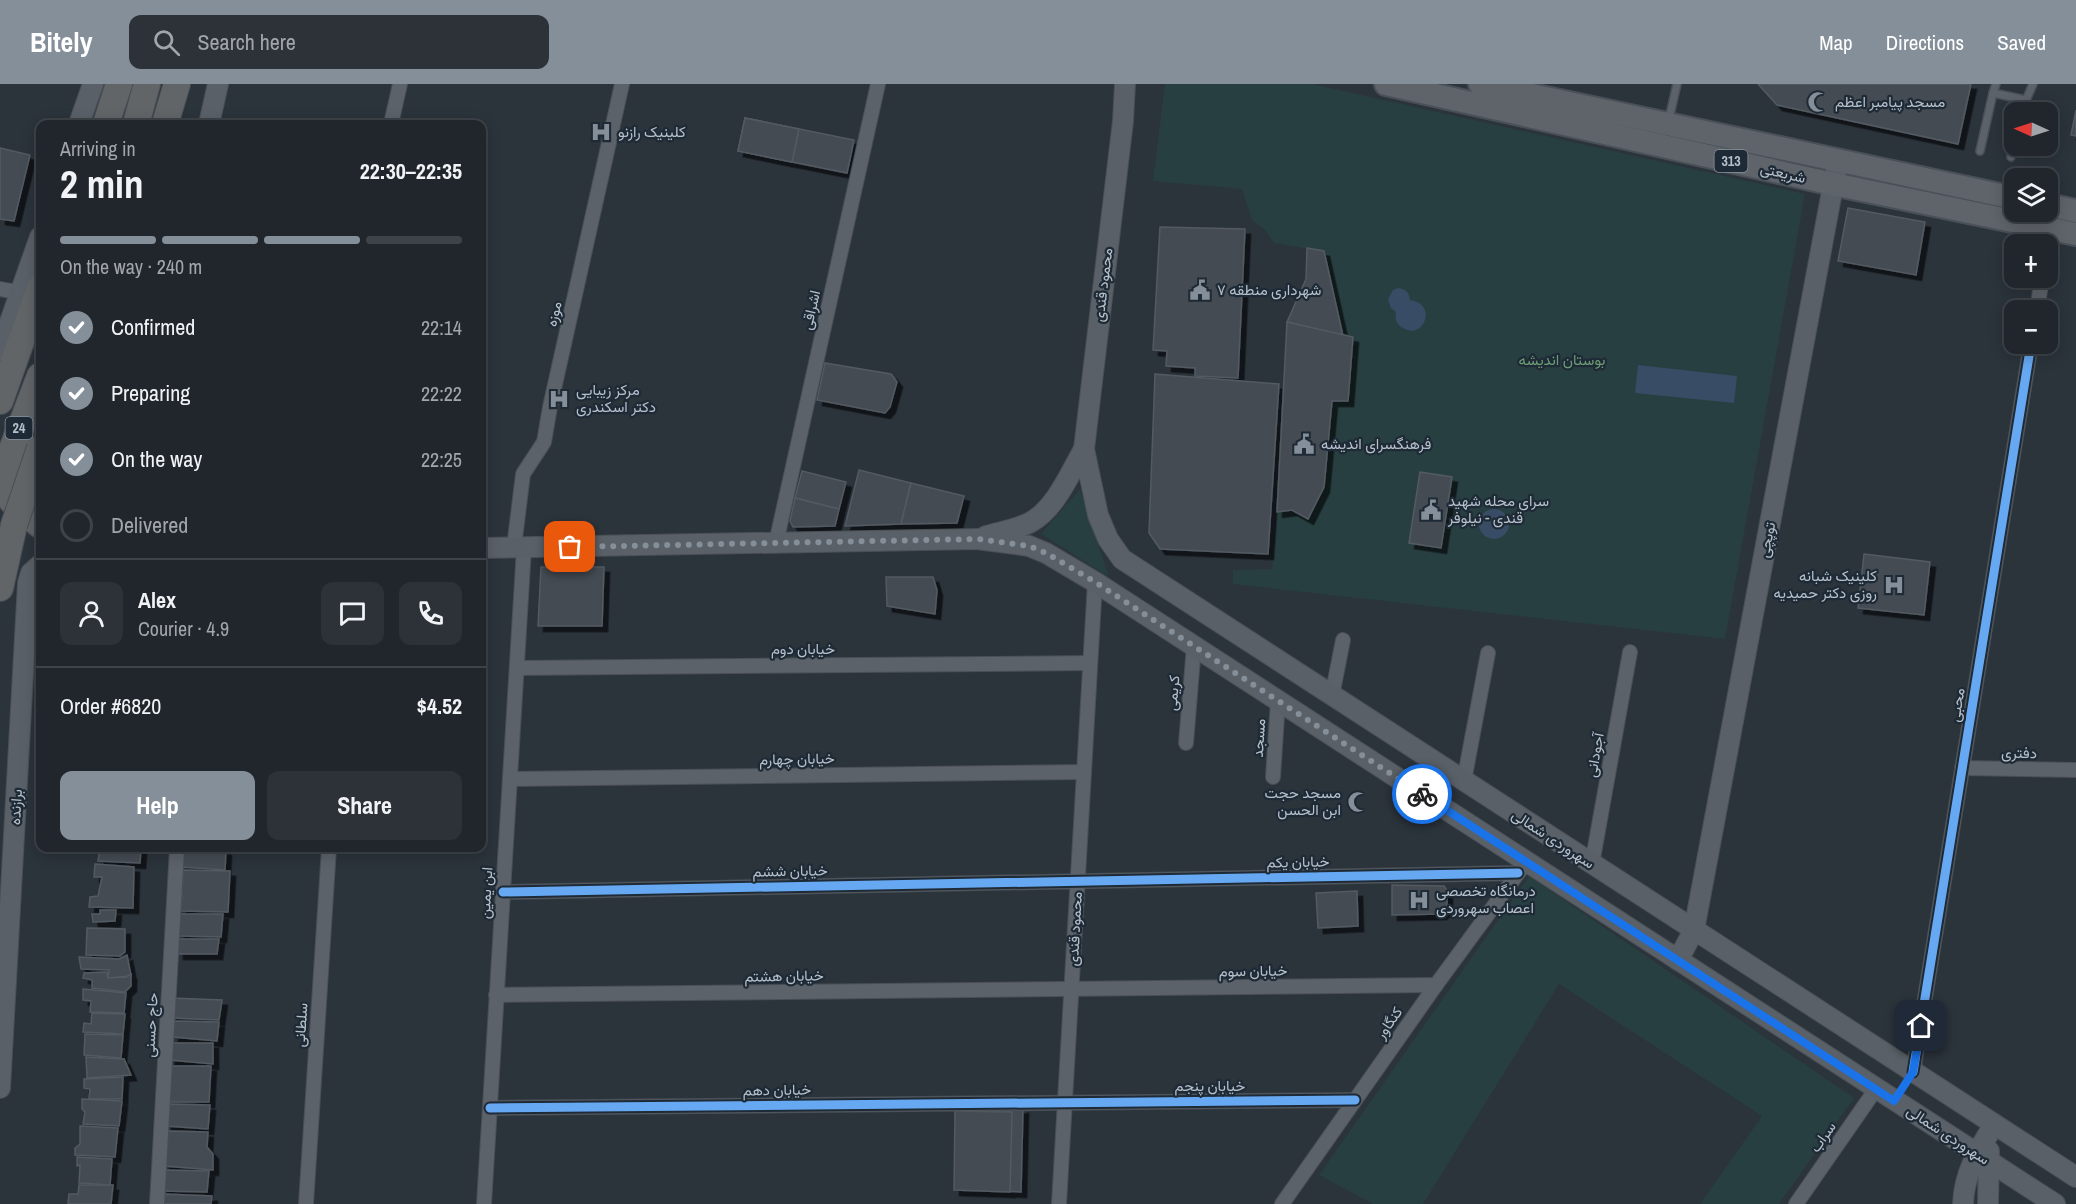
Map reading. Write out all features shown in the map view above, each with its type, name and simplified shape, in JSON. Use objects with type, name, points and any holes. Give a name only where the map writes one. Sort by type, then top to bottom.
[{"type":"highway","points":[[107,120],[119,84]]},
{"type":"highway","points":[[137,120],[147,84]]},
{"type":"highway","points":[[166,120],[177,84]]},
{"type":"highway","points":[[0,401],[31,290]]},
{"type":"highway","name":"24","points":[[0,481],[36,386]]},
{"type":"highway","name":"24","points":[[0,588],[14,525],[36,460]]},
{"type":"highway","points":[[0,481],[12,501],[36,522]]},
{"type":"main road","points":[[80,120],[93,84]]},
{"type":"main road","points":[[210,120],[218,84]]},
{"type":"main road","name":"محمود قندی","points":[[1084,449],[1123,121],[1125,84]]},
{"type":"main road","name":"محمود قندی","points":[[1123,121],[1136,84]]},
{"type":"main road","name":"شریعتی","points":[[1386,84],[1833,184],[2037,234]]},
{"type":"main road","name":"شریعتی","points":[[1480,84],[2004,196]]},
{"type":"main road","name":"توپچی","points":[[1678,960],[1694,930],[1838,162]]},
{"type":"main road","points":[[2058,207],[2076,211]]},
{"type":"main road","name":"شریعتی","points":[[2058,236],[2076,234]]},
{"type":"main road","points":[[0,350],[31,290],[36,261]]},
{"type":"main road","points":[[978,539],[1030,522],[1042,514],[1058,493],[1084,449]]},
{"type":"main road","name":"سهروردی شمالی","points":[[1084,449],[1098,515],[1108,539],[1122,559],[2076,1177]]},
{"type":"main road","name":"سهروردی شمالی","points":[[486,548],[978,539],[1029,546],[1046,553],[1095,582],[1278,701],[1522,868],[1678,960],[2055,1204]]},
{"type":"main road","name":"برازنده","points":[[0,1088],[28,583],[31,573],[36,569]]},
{"type":"main road","points":[[1894,1101],[1913,1072]]},
{"type":"main road","points":[[1963,1204],[1965,1185],[1982,1157],[1994,1125]]},
{"type":"main road","points":[[1982,1157],[1988,1204]]},
{"type":"street","points":[[392,120],[400,84]]},
{"type":"street","name":"موزه","points":[[519,548],[523,474],[544,442],[622,84]]},
{"type":"street","name":"اشراقی","points":[[776,543],[878,84]]},
{"type":"street","points":[[0,289],[31,290]]},
{"type":"street","name":"محبی","points":[[1913,1072],[2029,354]]},
{"type":"street","name":"ابن یمین","points":[[484,1204],[517,668],[519,548]]},
{"type":"street","name":"محمود قندی","points":[[1059,1204],[1095,582]]},
{"type":"street","points":[[1332,696],[1343,640]]},
{"type":"street","name":"کریمی","points":[[1186,743],[1194,646]]},
{"type":"street","name":"آجودانی","points":[[1592,864],[1630,652]]},
{"type":"street","points":[[1464,781],[1488,653]]},
{"type":"street","name":"خیابان دوم","points":[[517,668],[1090,663]]},
{"type":"street","name":"مسجد","points":[[1273,777],[1278,701]]},
{"type":"street","name":"دفتری","points":[[1962,768],[2076,770]]},
{"type":"street","name":"خیابان چهارم","points":[[510,779],[1084,772]]},
{"type":"street","name":"حاج حسنی","points":[[157,1204],[177,852]]},
{"type":"street","name":"سلطانی","points":[[306,1204],[329,852]]},
{"type":"street","name":"خیابان یکم","points":[[1078,881],[1522,868]]},
{"type":"street","name":"کنگاور","points":[[1282,1204],[1522,868]]},
{"type":"street","name":"خیابان ششم","points":[[503,892],[1078,881]]},
{"type":"street","name":"خیابان سوم","points":[[1072,989],[1436,986]]},
{"type":"street","name":"خیابان هشتم","points":[[496,995],[1072,989]]},
{"type":"street","name":"سراب","points":[[1796,1204],[1876,1089]]},
{"type":"street","name":"خیابان پنجم","points":[[1065,1102],[1355,1100]]},
{"type":"street","name":"خیابان دهم","points":[[490,1108],[1065,1102]]},
{"type":"lane","points":[[1668,125],[1677,84]]},
{"type":"lane","points":[[1980,150],[1996,84]]},
{"type":"lane","points":[[1993,93],[2026,100],[2033,84]]},
{"type":"green space","name":"بوستان اندیشه","points":[[1165,84],[1312,84],[1805,194],[1725,639],[1233,584],[1233,570],[1272,569],[1277,512],[1292,510],[1308,519],[1324,487],[1332,401],[1348,401],[1344,344],[1323,251],[1274,243],[1266,231],[1252,220],[1242,189],[1153,181]]},
{"type":"green space","points":[[1080,489],[1109,577],[1041,534]]},
{"type":"green space","points":[[1529,876],[1854,1098],[1779,1204],[1700,1204],[1762,1116],[1559,984],[1423,1204],[1373,1204],[1319,1175]]},
{"type":"water","points":[[1398,288],[1405,290],[1410,300],[1419,303],[1424,308],[1425,320],[1417,330],[1410,331],[1399,325],[1396,312],[1391,308],[1388,299],[1393,290]]},
{"type":"water","points":[[1638,365],[1737,376],[1734,403],[1635,393]]},
{"type":"water","points":[[1494,509],[1505,513],[1509,524],[1505,535],[1494,539],[1483,535],[1479,524],[1483,513]]},
{"type":"building","points":[[1758,84],[1971,84],[1958,144],[1777,105]]},
{"type":"building","points":[[2076,110],[2076,136],[2071,135]]},
{"type":"building","points":[[745,118],[854,140],[847,173],[738,151]]},
{"type":"building","points":[[745,118],[799,129],[792,162],[738,151]]},
{"type":"building","points":[[0,148],[30,155],[14,221],[0,219]]},
{"type":"building","points":[[1848,208],[1925,222],[1916,275],[1838,261]]},
{"type":"building","name":"شهرداری منطقه ۷","points":[[1160,227],[1245,229],[1238,378],[1195,376],[1195,368],[1166,366],[1167,351],[1153,350]]},
{"type":"building","points":[[1307,248],[1324,251],[1343,336],[1287,322],[1306,279]]},
{"type":"building","name":"فرهنگسرای اندیشه","points":[[1287,322],[1353,337],[1348,401],[1332,401],[1324,487],[1308,519],[1292,510],[1277,512]]},
{"type":"building","points":[[825,363],[891,374],[897,382],[890,407],[885,413],[817,400]]},
{"type":"building","points":[[1155,374],[1279,384],[1268,554],[1160,549],[1149,533]]},
{"type":"building","points":[[859,470],[911,483],[901,524],[845,526]]},
{"type":"building","points":[[802,471],[846,482],[839,509],[795,498]]},
{"type":"building","name":"سرای محله شهید قندی - نیلوفر","points":[[1420,472],[1452,477],[1441,548],[1409,543]]},
{"type":"building","points":[[911,483],[964,496],[957,523],[901,524]]},
{"type":"building","points":[[795,498],[839,509],[835,526],[793,527],[790,521]]},
{"type":"building","name":"کلینیک شبانه روزی دکتر حمیدیه","points":[[1864,554],[1930,562],[1924,615],[1858,608]]},
{"type":"building","points":[[541,567],[604,567],[602,626],[538,626]]},
{"type":"building","points":[[886,577],[933,577],[937,590],[935,614],[887,606]]},
{"type":"building","points":[[99,852],[141,852],[140,863],[98,861]]},
{"type":"building","points":[[182,852],[226,852],[225,870],[181,867]]},
{"type":"building","points":[[95,864],[134,867],[133,908],[89,907],[90,897],[98,896],[102,877],[94,877]]},
{"type":"building","points":[[183,870],[230,871],[228,912],[181,911]]},
{"type":"building","name":"درمانگاه تخصصی اعصاب سهروردی","points":[[1392,885],[1444,886],[1447,890],[1447,909],[1441,914],[1392,915]]},
{"type":"building","points":[[1357,891],[1358,926],[1318,928],[1316,893]]},
{"type":"building","points":[[100,910],[116,910],[115,921],[93,922],[92,914],[100,914]]},
{"type":"building","points":[[180,914],[223,914],[221,937],[179,936]]},
{"type":"building","points":[[87,928],[125,929],[125,952],[120,956],[86,955]]},
{"type":"building","points":[[178,939],[219,939],[217,954],[178,954]]},
{"type":"building","points":[[127,955],[131,976],[108,978],[109,970],[81,969],[79,957],[119,959]]},
{"type":"building","points":[[107,972],[108,978],[126,977],[131,974],[131,986],[125,992],[92,988],[92,980],[83,978],[84,973]]},
{"type":"building","points":[[83,989],[126,993],[124,1013],[90,1012],[91,1001],[83,1000]]},
{"type":"building","points":[[171,998],[222,1000],[219,1020],[171,1018]]},
{"type":"building","points":[[92,1013],[125,1014],[123,1034],[83,1032],[84,1023],[91,1024]]},
{"type":"building","points":[[174,1021],[219,1022],[217,1041],[173,1037]]},
{"type":"building","points":[[85,1034],[123,1035],[121,1058],[84,1055]]},
{"type":"building","points":[[169,1043],[213,1043],[213,1064],[170,1060]]},
{"type":"building","points":[[86,1057],[124,1059],[131,1075],[87,1078]]},
{"type":"building","points":[[172,1066],[211,1066],[209,1102],[169,1102]]},
{"type":"building","points":[[123,1077],[122,1099],[89,1099],[90,1089],[84,1088],[84,1079]]},
{"type":"building","points":[[82,1099],[122,1101],[119,1126],[83,1124],[85,1112],[82,1109]]},
{"type":"building","points":[[168,1104],[210,1105],[208,1129],[166,1126]]},
{"type":"building","points":[[1023,1108],[1021,1192],[1002,1191],[1004,1112]]},
{"type":"building","points":[[955,1111],[1012,1112],[1010,1192],[954,1190]]},
{"type":"building","points":[[80,1126],[118,1128],[115,1157],[75,1155],[75,1148],[80,1144]]},
{"type":"building","points":[[167,1131],[208,1132],[207,1147],[213,1154],[213,1170],[164,1166]]},
{"type":"building","points":[[77,1157],[112,1159],[110,1185],[79,1183],[80,1165],[77,1166]]},
{"type":"building","points":[[162,1170],[209,1171],[207,1192],[162,1191]]},
{"type":"building","points":[[79,1185],[113,1185],[111,1204],[68,1204],[69,1194],[78,1194]]},
{"type":"building","points":[[163,1194],[212,1196],[211,1204],[162,1204]]},
{"type":"cycle path","points":[[1913,1072],[2029,354]]},
{"type":"cycle path","points":[[503,892],[1518,873]]},
{"type":"cycle path","points":[[490,1108],[1355,1100]]},
{"type":"way so far","points":[[570,547],[978,539],[1029,546],[1046,553],[1095,582],[1422,794]]},
{"type":"place","name":"مسجد پیامبر اعظم","points":[[1818,102]]},
{"type":"place","name":"کلینیک رازنو","points":[[601,132]]},
{"type":"place","name":"شهرداری منطقه ۷","points":[[1200,290]]},
{"type":"place","name":"مرکز زیبایی دکتر اسکندری","points":[[559,399]]},
{"type":"place","name":"فرهنگسرای اندیشه","points":[[1304,444]]},
{"type":"place","name":"سرای محله شهید قندی - نیلوفر","points":[[1431,510]]},
{"type":"place","name":"کلینیک شبانه روزی دکتر حمیدیه","points":[[1894,585]]},
{"type":"place","name":"مسجد حجت ابن الحسن","points":[[1358,802]]},
{"type":"place","name":"درمانگاه تخصصی اعصاب سهروردی","points":[[1419,900]]},
{"type":"route","points":[[1422,794],[1894,1101],[1913,1072],[1921,1026]]}]
